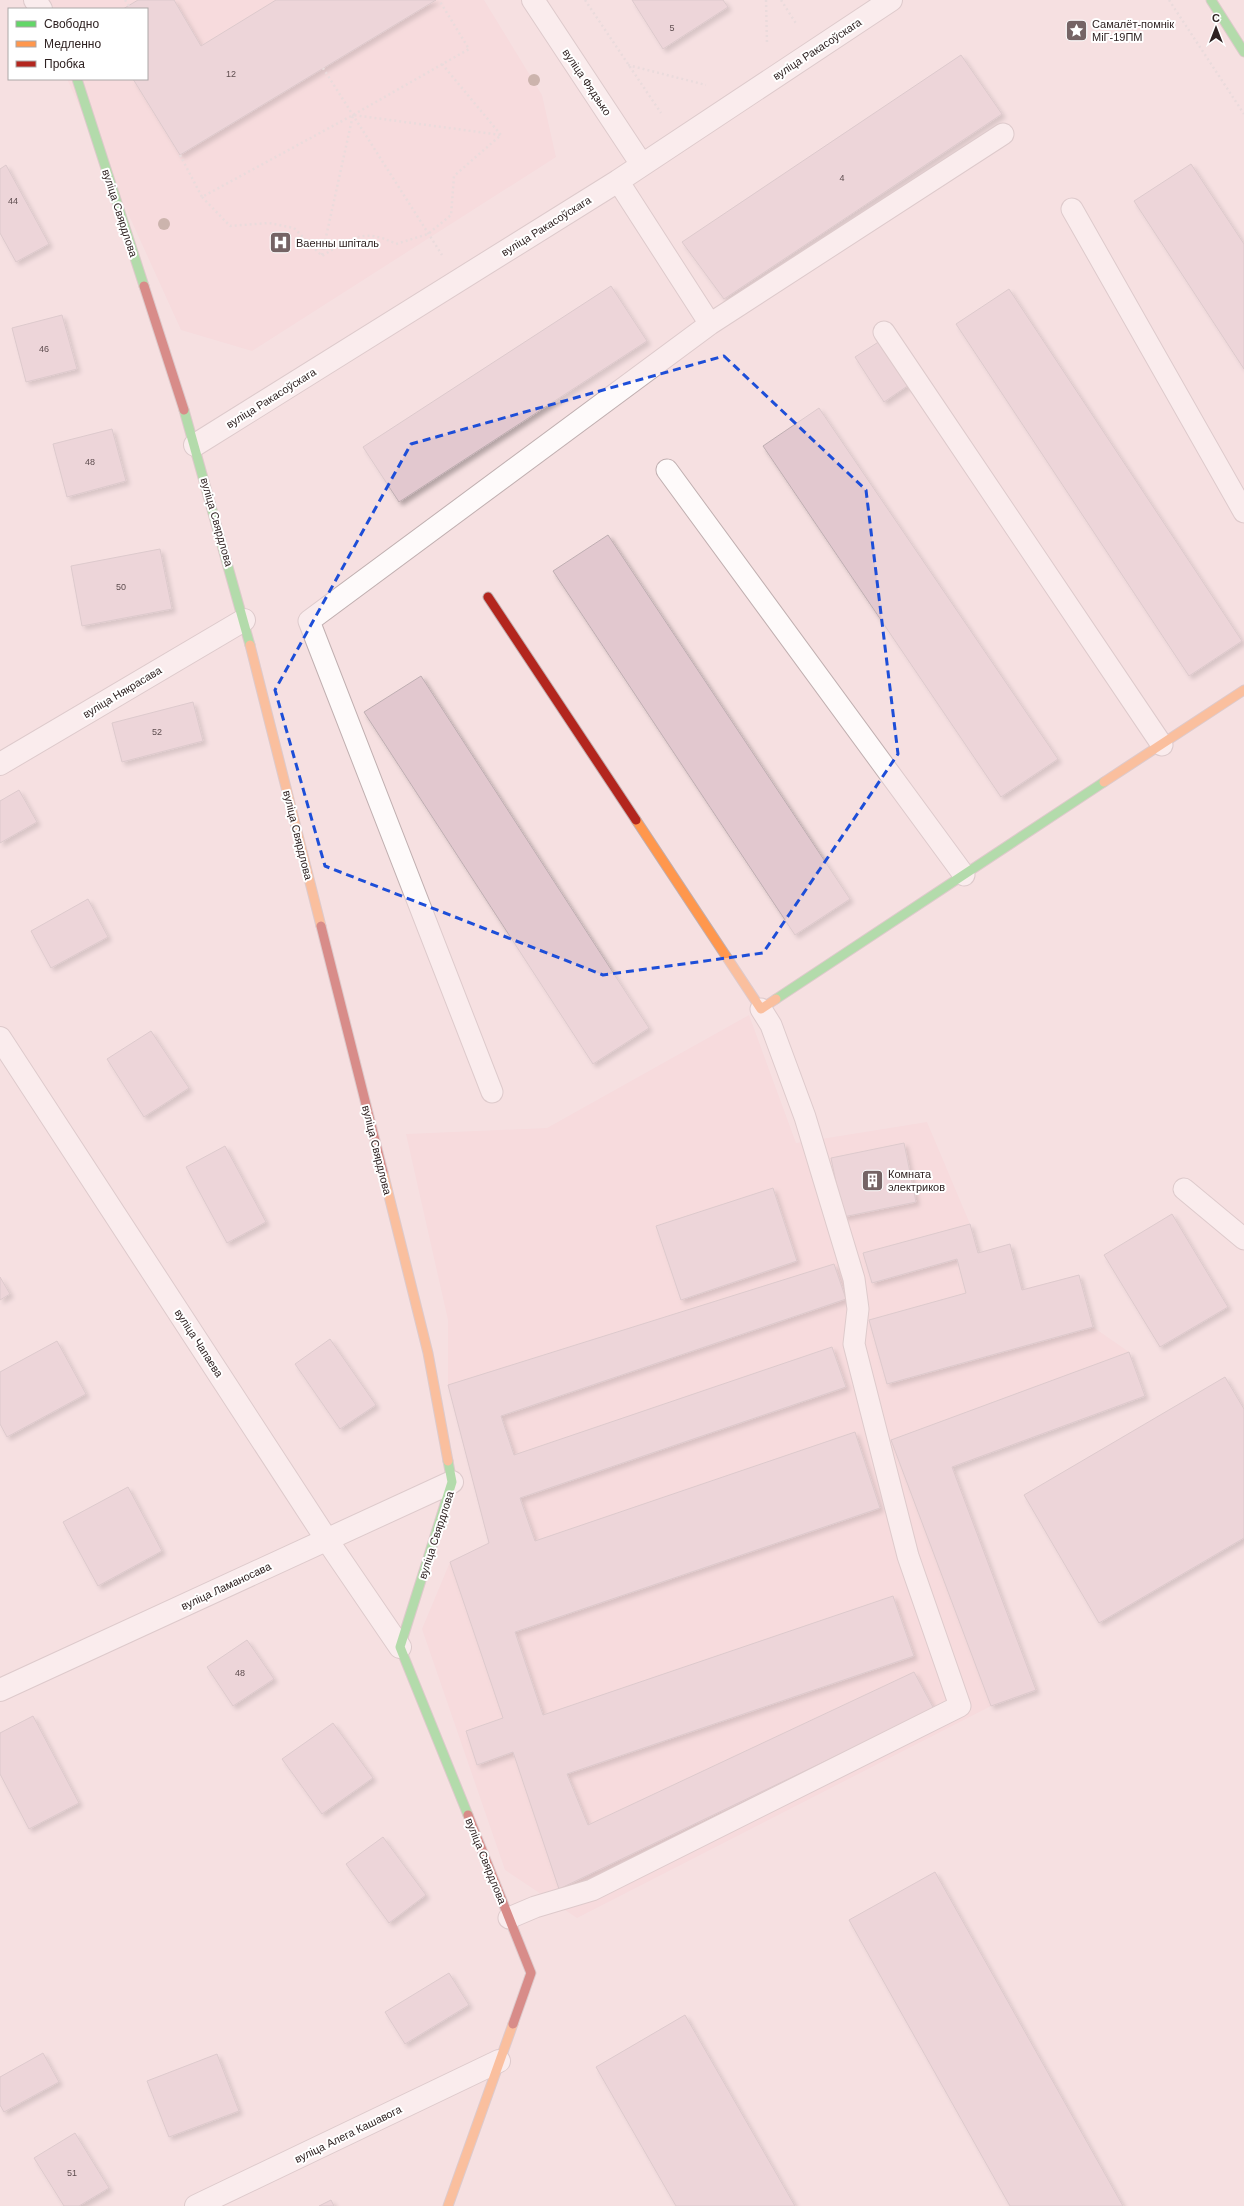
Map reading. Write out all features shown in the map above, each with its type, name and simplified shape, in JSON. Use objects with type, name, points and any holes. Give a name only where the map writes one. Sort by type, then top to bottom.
[{"type":"street","name":"вуліца Фядзько","points":[[533,0],[642,165]]},
{"type":"street","name":"вуліца Ракасоўскага","points":[[195,445],[618,181],[891,0]]},
{"type":"street","points":[[1211,0],[1244,52]]},
{"type":"street","name":"вуліца Свярдлова","points":[[77,80],[195,445],[244,620],[428,1353],[452,1482],[400,1647],[531,1973],[448,2206]]},
{"type":"street","points":[[488,597],[762,1009],[1244,690]]},
{"type":"street","name":"вуліца Някрасава","points":[[0,764],[244,620]]},
{"type":"street","name":"вуліца Чапаева","points":[[0,1038],[327,1540],[400,1647]]},
{"type":"street","name":"вуліца Ламаносава","points":[[0,1690],[452,1482]]},
{"type":"street","name":"вуліца Алега Кашавога","points":[[196,2206],[499,2061]]},
{"type":"lane","points":[[492,1092],[309,621],[710,324],[1003,134]]},
{"type":"lane","points":[[618,181],[710,324]]},
{"type":"lane","points":[[1072,209],[1244,512]]},
{"type":"lane","points":[[884,332],[1162,745]]},
{"type":"lane","points":[[667,470],[964,875]]},
{"type":"lane","points":[[509,1918],[535,1907],[592,1890],[960,1706],[908,1556],[854,1344],[858,1309],[854,1279],[805,1117],[770,1025],[762,1009]]},
{"type":"lane","points":[[1184,1189],[1244,1239]]},
{"type":"path","points":[[125,0],[129,6]]},
{"type":"path","points":[[202,197],[353,116],[469,49],[439,0]]},
{"type":"path","points":[[585,0],[660,114],[667,110]]},
{"type":"path","points":[[766,0],[767,44]]},
{"type":"path","points":[[781,0],[798,25],[792,29]]},
{"type":"path","points":[[1169,0],[1244,114]]},
{"type":"path","points":[[761,48],[773,40]]},
{"type":"path","points":[[442,64],[501,135]]},
{"type":"path","points":[[628,65],[706,85]]},
{"type":"path","points":[[323,68],[458,281]]},
{"type":"path","points":[[700,89],[712,81]]},
{"type":"path","points":[[353,116],[501,135]]},
{"type":"path","points":[[322,256],[353,116]]},
{"type":"path","points":[[322,256],[354,236],[380,236],[396,244],[428,234],[451,216],[454,176],[501,135]]},
{"type":"path","points":[[180,155],[202,197],[230,226],[269,223],[294,228],[322,256]]},
{"type":"highlighted area","points":[[724,356],[866,490],[898,754],[763,953],[603,975],[325,866],[275,690],[411,444]]},
{"type":"shaded area","name":"Ваенны шпіталь","points":[[31,0],[484,0],[542,95],[556,157],[252,351],[181,330],[67,80],[148,80],[148,8],[35,8]]},
{"type":"shaded area","points":[[749,1015],[796,1143],[927,1122],[970,1224],[978,1253],[1010,1244],[1023,1289],[1079,1275],[1093,1327],[1129,1352],[1145,1396],[953,1467],[1036,1690],[991,1706],[577,1918],[505,1870],[422,1629],[450,1562],[489,1543],[448,1385],[448,1320],[406,1134],[547,1128]]},
{"type":"building","points":[[138,0],[174,0],[201,46],[276,0],[436,0],[180,155],[134,80],[148,80],[148,8],[125,8]]},
{"type":"building","points":[[632,0],[723,0],[728,7],[663,49]]},
{"type":"building","points":[[961,55],[1002,114],[724,299],[682,242]]},
{"type":"building","points":[[1191,164],[1244,244],[1244,369],[1134,201]]},
{"type":"building","points":[[6,165],[49,244],[16,262],[0,233],[0,169]]},
{"type":"building","points":[[611,286],[647,341],[399,502],[363,447]]},
{"type":"building","points":[[1009,289],[1242,641],[1189,676],[956,324]]},
{"type":"building","points":[[62,315],[77,369],[26,382],[12,328]]},
{"type":"building","points":[[880,341],[909,385],[884,402],[855,357]]},
{"type":"building","points":[[819,408],[1058,759],[1001,797],[763,446]]},
{"type":"building","points":[[112,429],[126,481],[67,497],[53,444]]},
{"type":"building","points":[[608,535],[850,899],[795,935],[553,571]]},
{"type":"building","points":[[160,549],[172,609],[82,626],[71,566]]},
{"type":"building","points":[[421,676],[649,1028],[593,1064],[364,712]]},
{"type":"building","points":[[193,702],[203,741],[122,762],[112,723]]},
{"type":"building","points":[[19,790],[37,822],[0,843],[0,801]]},
{"type":"building","points":[[88,899],[108,937],[51,968],[31,931]]},
{"type":"building","points":[[151,1031],[189,1088],[144,1117],[107,1059]]},
{"type":"building","name":"Комната электриков","points":[[904,1143],[916,1202],[843,1217],[831,1158]]},
{"type":"building","points":[[225,1146],[266,1222],[227,1243],[186,1167]]},
{"type":"building","points":[[773,1188],[797,1261],[681,1300],[656,1226]]},
{"type":"building","points":[[1172,1214],[1228,1307],[1160,1347],[1104,1255]]},
{"type":"building","points":[[970,1224],[978,1253],[1010,1244],[1022,1290],[1079,1275],[1093,1327],[887,1384],[869,1320],[966,1293],[957,1259],[872,1283],[863,1253]]},
{"type":"building","points":[[834,1264],[846,1299],[501,1416],[514,1455],[832,1347],[846,1387],[520,1498],[535,1541],[855,1432],[880,1508],[515,1632],[543,1715],[893,1596],[914,1656],[567,1774],[588,1825],[914,1672],[934,1709],[559,1889],[513,1752],[477,1765],[466,1731],[503,1718],[450,1562],[489,1543],[448,1385]]},
{"type":"building","points":[[0,1277],[10,1294],[0,1300]]},
{"type":"building","points":[[330,1339],[376,1405],[340,1429],[295,1364]]},
{"type":"building","points":[[57,1341],[86,1394],[7,1437],[0,1424],[0,1372]]},
{"type":"building","points":[[1129,1352],[1145,1396],[952,1467],[1036,1690],[991,1706],[891,1440]]},
{"type":"building","points":[[1225,1377],[1244,1409],[1244,1538],[1099,1623],[1024,1495]]},
{"type":"building","points":[[128,1487],[162,1551],[98,1586],[63,1522]]},
{"type":"building","points":[[247,1640],[274,1679],[233,1706],[207,1667]]},
{"type":"building","points":[[33,1716],[79,1803],[29,1829],[0,1774],[0,1733]]},
{"type":"building","points":[[333,1723],[373,1778],[322,1814],[282,1759]]},
{"type":"building","points":[[383,1837],[426,1895],[389,1923],[346,1864]]},
{"type":"building","points":[[935,1872],[1123,2206],[1010,2206],[849,1920]]},
{"type":"building","points":[[449,1973],[469,2005],[405,2044],[385,2012]]},
{"type":"building","points":[[685,2015],[795,2206],[676,2206],[596,2067]]},
{"type":"building","points":[[43,2053],[59,2082],[4,2112],[0,2105],[0,2077]]},
{"type":"building","points":[[217,2054],[239,2111],[169,2137],[147,2081]]},
{"type":"building","points":[[75,2133],[109,2188],[79,2206],[64,2206],[34,2158]]},
{"type":"building","points":[[331,2200],[334,2206],[319,2206]]},
{"type":"traffic: fast","points":[[1211,0],[1244,52]]},
{"type":"traffic: fast","points":[[77,80],[144,286]]},
{"type":"traffic: fast","points":[[184,410],[250,645]]},
{"type":"traffic: fast","points":[[776,999],[1104,782]]},
{"type":"traffic: fast","points":[[448,1461],[452,1482],[400,1647],[468,1815]]},
{"type":"traffic: slow","points":[[250,645],[321,926]]},
{"type":"traffic: slow","points":[[1104,782],[1244,690]]},
{"type":"traffic: slow","points":[[636,820],[761,1009],[776,999]]},
{"type":"traffic: slow","points":[[383,1172],[428,1353],[448,1461]]},
{"type":"traffic: slow","points":[[448,2206],[513,2024]]},
{"type":"traffic: jam","points":[[144,286],[184,410]]},
{"type":"traffic: jam","points":[[488,597],[636,820]]},
{"type":"traffic: jam","points":[[321,926],[383,1172]]},
{"type":"traffic: jam","points":[[468,1815],[531,1973],[513,2024]]},
{"type":"place","name":"Самалёт-помнік МіГ-19ПМ","points":[[1077,30]]},
{"type":"place","name":"Ваенны шпіталь","points":[[281,243]]},
{"type":"place","name":"Комната электриков","points":[[873,1180]]}]
